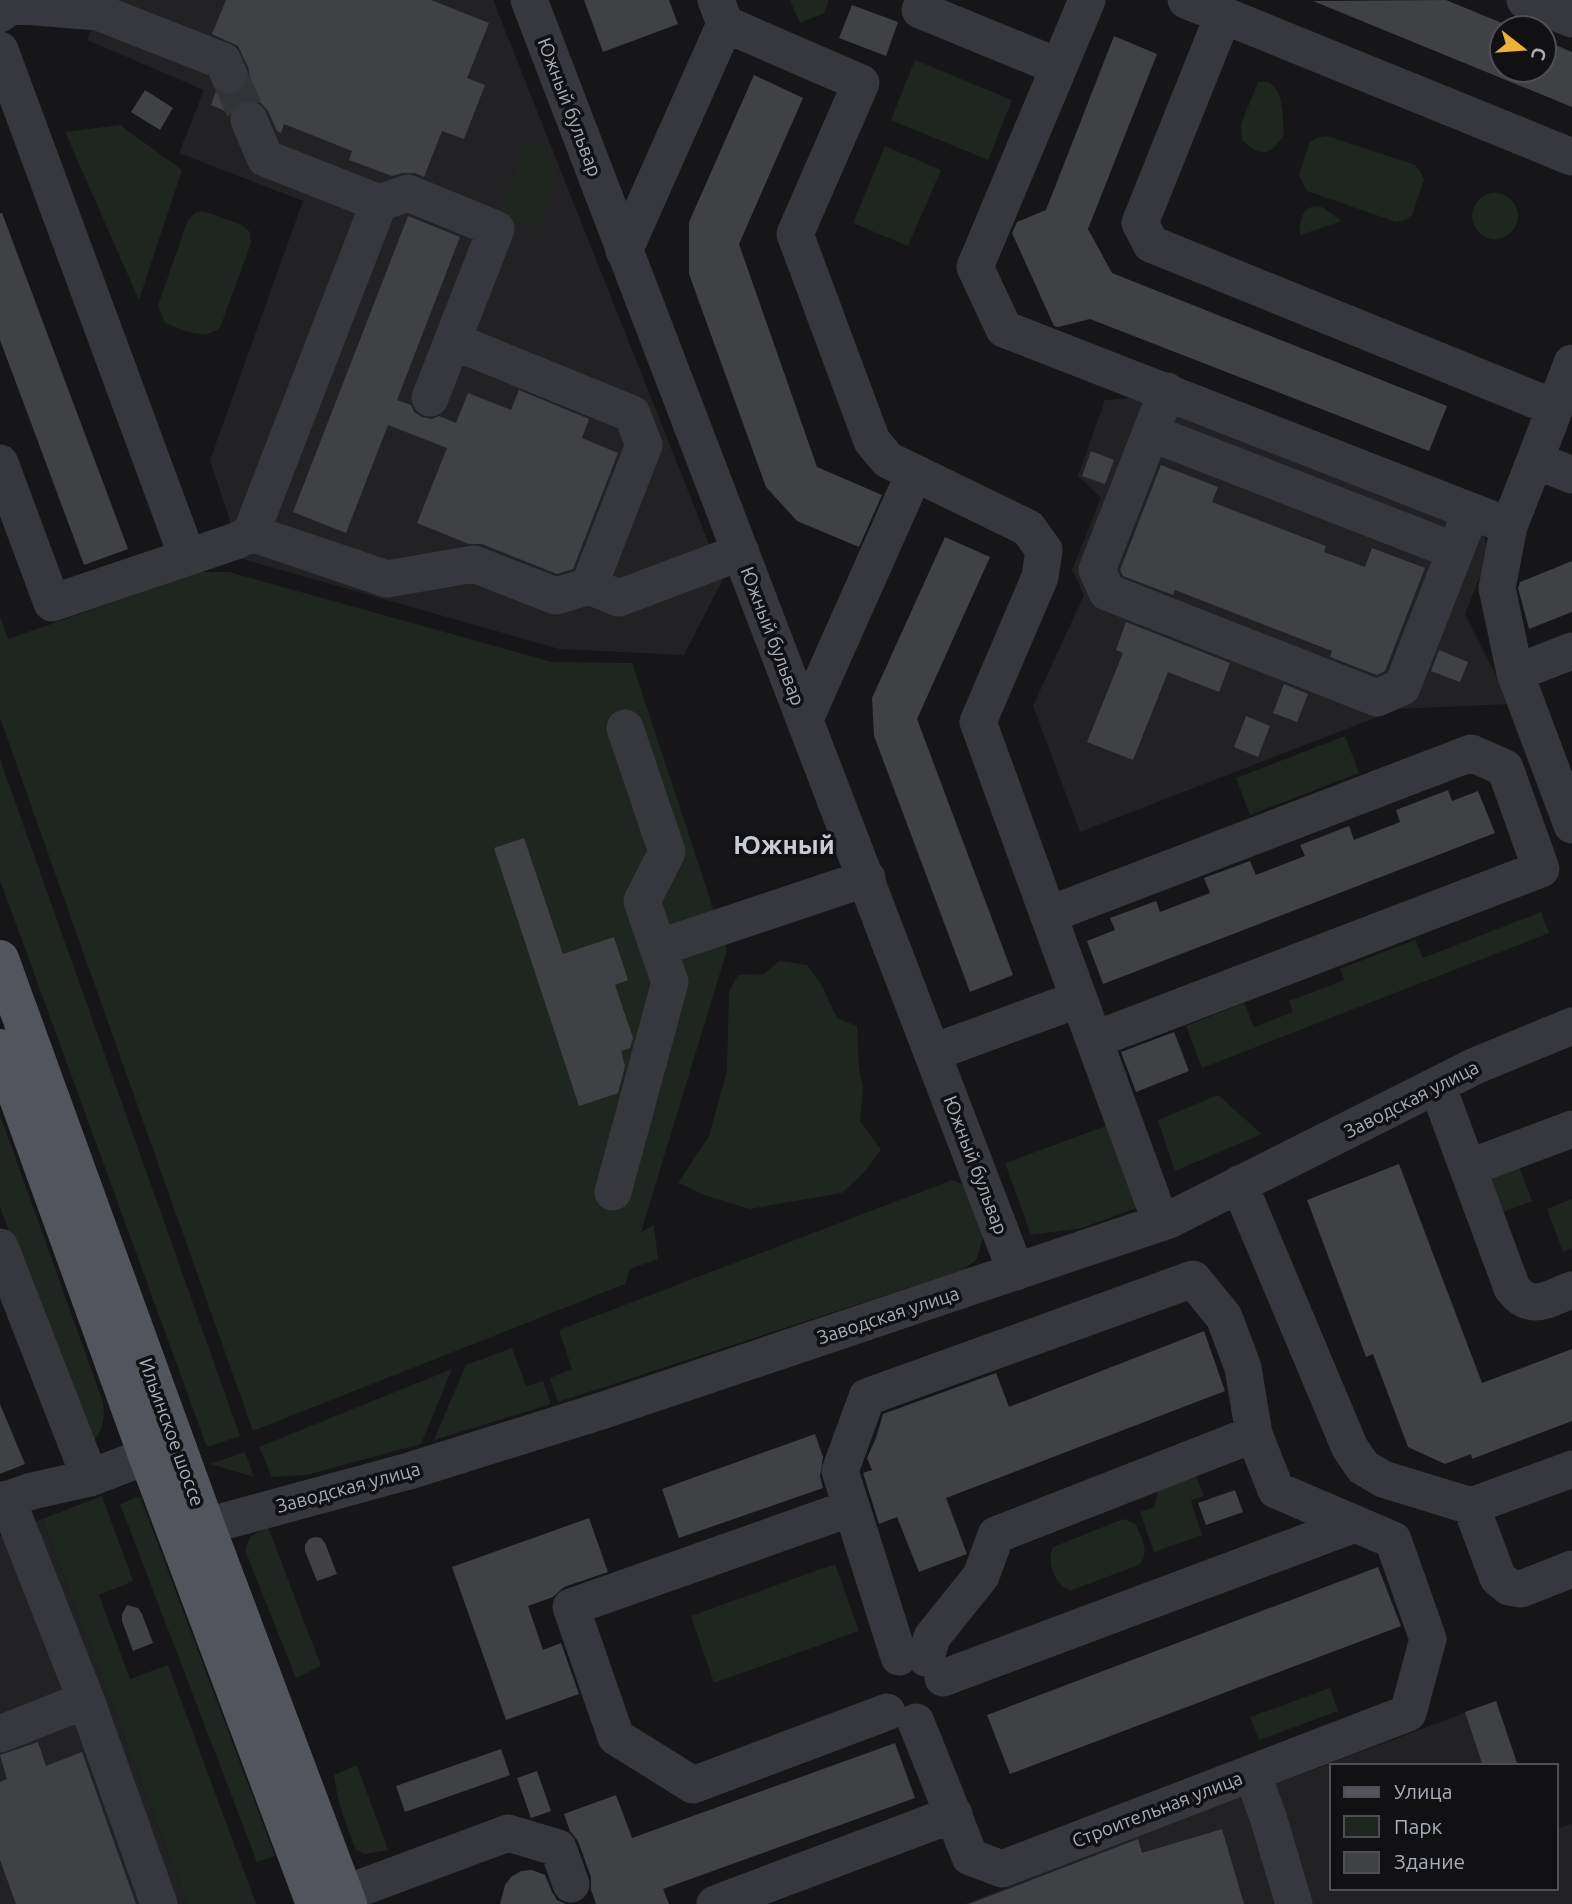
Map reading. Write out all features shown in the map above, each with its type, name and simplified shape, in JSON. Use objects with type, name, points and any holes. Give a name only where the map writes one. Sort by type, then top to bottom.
[{"type":"main road","name":"Ильинское шоссе","points":[[0,959],[162,1449]]},
{"type":"main road","name":"Ильинское шоссе","points":[[0,1048],[162,1449],[336,1901]]},
{"type":"street","name":"Южный бульвар","points":[[529,0],[1016,1272]]},
{"type":"street","points":[[923,0],[919,10],[1059,66]]},
{"type":"street","points":[[1087,0],[975,267],[1004,329],[1509,526]]},
{"type":"street","points":[[1186,0],[1572,157]]},
{"type":"street","points":[[1525,0],[1572,19]]},
{"type":"street","points":[[0,15],[11,5],[98,12],[223,61],[229,75]]},
{"type":"street","points":[[624,251],[720,12],[861,83],[794,234],[872,441],[888,460],[1028,528],[1044,550],[1040,577],[978,722],[1161,1223]]},
{"type":"street","points":[[1223,16],[1140,223],[1151,244],[1555,408]]},
{"type":"street","points":[[0,50],[187,556]]},
{"type":"street","points":[[249,120],[265,158],[379,203],[408,193],[496,229],[430,398]]},
{"type":"street","points":[[0,463],[52,603],[236,541],[251,533],[379,203]]},
{"type":"street","points":[[453,341],[632,414],[643,445],[589,586]]},
{"type":"street","points":[[1572,363],[1509,526],[1497,589],[1515,673],[1572,825]]},
{"type":"street","points":[[1167,391],[1097,570],[1107,592],[1248,648],[1377,698],[1402,687],[1471,510]]},
{"type":"street","points":[[1151,433],[1455,551]]},
{"type":"street","points":[[1535,460],[1572,475]]},
{"type":"street","points":[[805,719],[914,474]]},
{"type":"street","points":[[251,533],[387,579],[474,564],[556,596],[589,586],[619,598],[741,552]]},
{"type":"street","points":[[1515,673],[1572,651]]},
{"type":"street","points":[[613,1192],[670,982],[642,901],[667,852],[625,728]]},
{"type":"street","points":[[1048,915],[1471,753],[1505,768],[1541,869],[1094,1040]]},
{"type":"street","points":[[658,948],[867,878]]},
{"type":"street","points":[[934,1052],[1079,999]]},
{"type":"street","name":"Заводская улица","points":[[192,1530],[461,1455],[617,1406],[1161,1223],[1187,1213],[1238,1184],[1475,1066],[1570,1033]]},
{"type":"street","points":[[1437,1085],[1512,1288],[1521,1300],[1537,1303],[1572,1290]]},
{"type":"street","points":[[1468,1168],[1572,1129]]},
{"type":"street","points":[[1238,1184],[1350,1448],[1363,1467],[1383,1479],[1471,1506],[1572,1469]]},
{"type":"street","points":[[0,1247],[90,1478]]},
{"type":"street","points":[[851,1508],[571,1608],[616,1737],[693,1784],[902,1717],[926,1718],[941,1703],[944,1693],[922,1664],[851,1508],[840,1471],[867,1397],[1193,1279],[1224,1317],[1243,1368],[1254,1434],[1276,1490],[1355,1524]]},
{"type":"street","points":[[922,1664],[932,1637],[981,1576],[996,1535],[1254,1434]]},
{"type":"street","points":[[159,1904],[86,1700],[3,1501],[32,1491],[90,1478],[162,1449]]},
{"type":"street","points":[[1471,1506],[1498,1578],[1509,1587],[1521,1589],[1572,1569]]},
{"type":"street","points":[[922,1664],[1355,1524]]},
{"type":"street","name":"Строительная улица","points":[[922,1664],[887,1664],[877,1683],[880,1704],[902,1717],[954,1814],[970,1857],[1002,1869],[1408,1713],[1428,1639],[1393,1540],[1355,1524]]},
{"type":"street","points":[[0,1734],[86,1700]]},
{"type":"street","points":[[1252,1773],[1294,1904]]},
{"type":"street","points":[[715,1904],[954,1814]]},
{"type":"street","points":[[336,1901],[508,1833],[558,1848],[571,1884]]},
{"type":"shaded area","points":[[103,0],[493,0],[723,579],[684,655],[559,649],[243,559],[210,460],[303,201],[179,153],[204,90],[87,40]]},
{"type":"shaded area","points":[[1148,397],[1480,523],[1489,554],[1465,614],[1510,704],[1398,709],[1080,832],[1033,706],[1084,595],[1072,570],[1101,498],[1078,476],[1105,400]]},
{"type":"shaded area","points":[[42,1519],[187,1904],[0,1904],[0,1536]]},
{"type":"shaded area","points":[[1496,1701],[1517,1764],[1330,1764],[1330,1890],[1558,1890],[1558,1828],[1572,1824],[1572,1904],[965,1904],[1137,1836]]},
{"type":"green space","points":[[790,0],[829,0],[824,13],[800,23]]},
{"type":"green space","points":[[915,60],[1012,100],[988,160],[891,120]]},
{"type":"green space","points":[[1258,82],[1269,82],[1274,87],[1283,113],[1284,134],[1274,147],[1265,152],[1254,149],[1242,140],[1241,124]]},
{"type":"green space","points":[[120,125],[182,170],[139,300],[65,132]]},
{"type":"green space","points":[[1327,136],[1415,165],[1424,180],[1412,215],[1396,222],[1307,191],[1299,175],[1310,142]]},
{"type":"green space","points":[[527,141],[546,149],[557,174],[535,229],[498,215]]},
{"type":"green space","points":[[885,146],[941,170],[908,246],[853,223]]},
{"type":"green space","points":[[1495,193],[1511,200],[1518,216],[1511,232],[1495,239],[1479,232],[1472,216],[1479,200]]},
{"type":"green space","points":[[1317,206],[1342,221],[1300,235],[1301,220],[1305,212]]},
{"type":"green space","points":[[203,211],[240,224],[250,232],[251,243],[220,328],[200,334],[165,323],[158,305],[188,220],[195,213]]},
{"type":"green space","points":[[200,572],[229,572],[552,662],[632,663],[727,950],[641,1232],[654,1225],[658,1259],[630,1269],[625,1284],[253,1431],[0,718],[0,616],[8,639]]},
{"type":"green space","points":[[1345,736],[1359,773],[1250,815],[1236,778]]},
{"type":"green space","points":[[0,759],[240,1436],[207,1447],[0,880]]},
{"type":"green space","points":[[1541,912],[1549,933],[1202,1068],[1186,1026],[1244,1003],[1254,1027],[1293,1012],[1289,1001],[1344,980],[1340,969],[1415,940],[1423,958]]},
{"type":"green space","points":[[779,961],[807,965],[822,986],[837,1018],[857,1026],[859,1068],[863,1087],[860,1121],[881,1150],[864,1172],[842,1193],[749,1209],[678,1183],[709,1136],[727,1071],[729,992],[738,975],[764,974]]},
{"type":"green space","points":[[1218,1095],[1262,1134],[1175,1171],[1158,1120]]},
{"type":"green space","points":[[0,1115],[103,1402],[102,1427],[87,1447],[0,1207]]},
{"type":"green space","points":[[1106,1126],[1136,1208],[1082,1228],[1031,1235],[1005,1163]]},
{"type":"green space","points":[[1516,1158],[1532,1201],[1501,1213],[1485,1170]]},
{"type":"green space","points":[[952,1180],[964,1185],[983,1236],[977,1259],[963,1270],[558,1402],[550,1378],[572,1369],[559,1330]]},
{"type":"green space","points":[[1572,1199],[1572,1248],[1563,1252],[1547,1209]]},
{"type":"green space","points":[[512,1348],[526,1386],[543,1381],[551,1404],[434,1440],[466,1365]]},
{"type":"green space","points":[[452,1369],[421,1444],[306,1475],[272,1477],[259,1447]]},
{"type":"green space","points":[[245,1452],[254,1477],[210,1464]]},
{"type":"green space","points":[[1196,1475],[1204,1496],[1191,1501],[1202,1535],[1154,1552],[1140,1512],[1155,1507],[1158,1488]]},
{"type":"green space","points":[[102,1496],[133,1581],[99,1595],[130,1679],[168,1665],[256,1904],[187,1904],[42,1519]]},
{"type":"green space","points":[[140,1496],[275,1856],[257,1862],[120,1504]]},
{"type":"green space","points":[[1123,1519],[1136,1524],[1142,1540],[1145,1550],[1139,1565],[1072,1590],[1061,1584],[1051,1566],[1053,1547]]},
{"type":"green space","points":[[268,1527],[321,1666],[296,1678],[245,1550],[251,1536]]},
{"type":"green space","points":[[835,1564],[859,1631],[714,1683],[691,1616]]},
{"type":"green space","points":[[1330,1688],[1338,1711],[1259,1740],[1250,1717]]},
{"type":"green space","points":[[357,1765],[388,1850],[365,1854],[356,1850],[345,1822],[334,1775]]},
{"type":"building","points":[[226,0],[431,0],[489,23],[467,78],[485,85],[464,139],[442,131],[424,177],[415,173],[392,176],[349,160],[352,151],[284,124],[281,133],[277,131],[268,111],[261,103],[252,99],[240,101],[230,113],[211,105],[216,91],[226,96],[237,94],[245,88],[250,78],[238,46],[212,34]]},
{"type":"building","points":[[584,0],[669,0],[678,24],[603,52]]},
{"type":"building","points":[[1446,0],[1488,17],[1488,73],[1313,1]]},
{"type":"building","points":[[852,5],[898,22],[886,56],[839,38]]},
{"type":"building","points":[[1114,36],[1157,54],[1088,229],[1112,273],[1447,406],[1429,451],[1090,319],[1054,326],[1012,233],[1017,222],[1046,210]]},
{"type":"building","points":[[1558,46],[1572,52],[1572,107],[1516,84],[1558,84]]},
{"type":"building","points":[[754,75],[803,98],[739,244],[817,467],[882,495],[859,547],[797,521],[766,487],[689,274],[689,222]]},
{"type":"building","points":[[145,90],[173,108],[160,130],[131,112]]},
{"type":"building","points":[[0,213],[128,549],[84,565],[0,340]]},
{"type":"building","points":[[408,216],[460,237],[397,400],[411,405],[414,412],[422,417],[432,419],[439,416],[456,423],[468,393],[511,410],[519,390],[589,419],[582,438],[618,453],[573,569],[557,574],[482,544],[469,544],[417,523],[447,448],[388,425],[346,533],[293,512]]},
{"type":"building","points":[[1091,451],[1114,460],[1105,484],[1082,476]]},
{"type":"building","points":[[1161,465],[1218,487],[1212,502],[1326,546],[1324,552],[1365,567],[1372,548],[1425,568],[1385,671],[1377,675],[1330,657],[1332,651],[1175,590],[1173,595],[1123,576],[1120,570]]},
{"type":"building","points":[[945,537],[990,557],[917,719],[1013,975],[970,992],[874,736],[872,698]]},
{"type":"building","points":[[1572,561],[1572,612],[1529,629],[1518,588],[1520,582]]},
{"type":"building","points":[[1126,622],[1230,663],[1219,692],[1168,672],[1133,760],[1087,742],[1123,653],[1116,650]]},
{"type":"building","points":[[1439,650],[1468,662],[1460,682],[1431,671]]},
{"type":"building","points":[[1284,684],[1308,694],[1297,722],[1273,713]]},
{"type":"building","points":[[1246,716],[1270,726],[1258,757],[1234,747]]},
{"type":"building","points":[[1448,790],[1452,801],[1478,791],[1495,833],[1103,984],[1087,941],[1115,930],[1110,918],[1156,901],[1160,912],[1210,893],[1204,878],[1250,861],[1256,875],[1305,856],[1300,845],[1349,826],[1354,840],[1400,822],[1396,810]]},
{"type":"building","points":[[524,838],[563,954],[614,937],[628,980],[615,985],[633,1038],[630,1048],[621,1051],[625,1066],[618,1093],[579,1106],[494,848]]},
{"type":"building","points":[[1174,1032],[1189,1071],[1136,1092],[1121,1052]]},
{"type":"building","points":[[1399,1164],[1482,1383],[1572,1349],[1572,1421],[1472,1459],[1471,1454],[1445,1464],[1408,1447],[1373,1354],[1366,1357],[1307,1200]]},
{"type":"building","points":[[1204,1331],[1225,1391],[946,1498],[967,1554],[919,1572],[897,1517],[879,1524],[863,1473],[872,1470],[867,1458],[883,1414],[996,1373],[1009,1407]]},
{"type":"building","points":[[0,1404],[25,1464],[0,1474]]},
{"type":"building","points":[[815,1434],[823,1457],[820,1476],[823,1488],[679,1538],[662,1489]]},
{"type":"building","points":[[1235,1490],[1243,1512],[1206,1525],[1198,1503]]},
{"type":"building","points":[[589,1518],[608,1572],[564,1587],[553,1597],[528,1606],[543,1650],[561,1643],[579,1694],[506,1720],[452,1567]]},
{"type":"building","points":[[321,1538],[325,1543],[337,1574],[317,1581],[305,1551],[309,1539]]},
{"type":"building","points":[[1378,1567],[1401,1626],[1010,1774],[987,1715]]},
{"type":"building","points":[[127,1605],[138,1608],[153,1643],[133,1651],[122,1621]]},
{"type":"building","points":[[1496,1701],[1517,1764],[1482,1764],[1465,1712]]},
{"type":"building","points":[[38,1742],[46,1766],[82,1752],[136,1904],[16,1904],[0,1860],[0,1782],[7,1779],[0,1755]]},
{"type":"building","points":[[895,1743],[915,1798],[663,1889],[669,1904],[596,1904],[591,1890],[591,1877],[578,1841],[570,1831],[564,1814],[616,1795],[632,1838]]},
{"type":"building","points":[[501,1749],[510,1775],[405,1812],[396,1786]]},
{"type":"building","points":[[537,1771],[551,1811],[531,1818],[517,1778]]},
{"type":"building","points":[[1222,1829],[1244,1904],[969,1904],[1138,1839],[1142,1853]]},
{"type":"building","points":[[532,1870],[545,1875],[557,1900],[566,1904],[500,1904],[505,1885],[511,1877],[521,1871]]},
{"type":"tunnel","points":[[229,75],[249,120]]},
{"type":"district","name":"Южный","points":[[784,844]]}]
